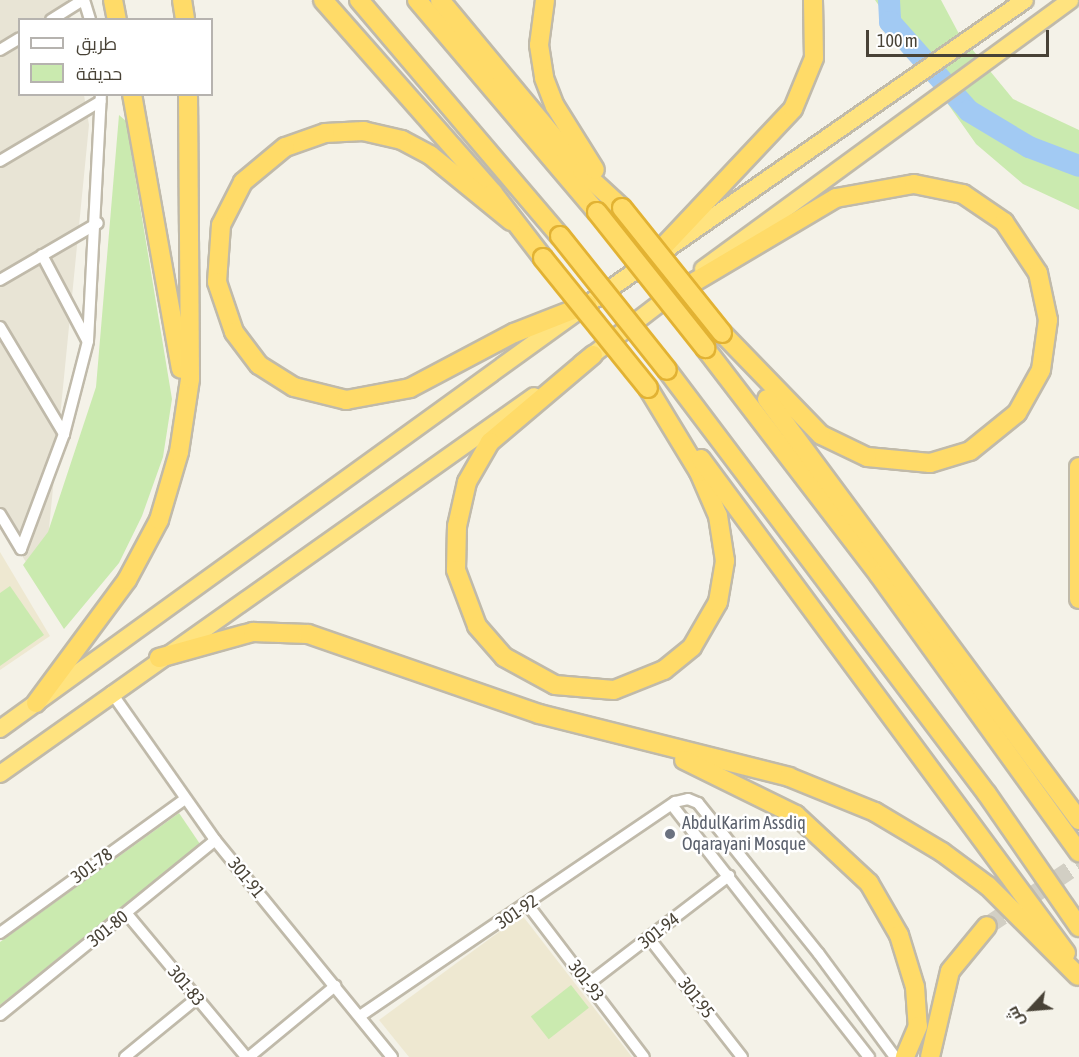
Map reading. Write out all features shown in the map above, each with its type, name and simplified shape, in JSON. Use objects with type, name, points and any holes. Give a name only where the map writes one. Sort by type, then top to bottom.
[{"type":"highway","points":[[113,0],[117,18]]},
{"type":"highway","points":[[182,0],[185,18]]},
{"type":"highway","points":[[323,0],[493,193],[512,221],[648,388],[1019,884],[1078,977]]},
{"type":"highway","points":[[359,0],[560,236],[667,369],[917,699],[1079,927]]},
{"type":"highway","points":[[417,0],[597,212],[705,348],[1079,852]]},
{"type":"highway","points":[[440,0],[582,171],[622,208]]},
{"type":"highway","points":[[545,0],[539,45],[548,90],[569,130],[622,208],[722,333],[1079,820]]},
{"type":"highway","points":[[646,265],[793,109],[814,58],[813,0]]},
{"type":"highway","points":[[0,729],[588,304],[840,131],[1025,0]]},
{"type":"highway","points":[[0,774],[159,658],[593,355],[856,153],[1070,0]]},
{"type":"highway","points":[[132,96],[177,338],[184,428]]},
{"type":"highway","points":[[36,703],[145,549],[170,487],[184,428],[192,303],[188,96]]},
{"type":"highway","points":[[512,221],[430,155],[402,140],[364,131],[325,133],[285,147],[243,183],[221,225],[217,282],[234,332],[259,365],[294,387],[346,400],[410,388],[514,333],[588,304]]},
{"type":"highway","points":[[669,297],[836,198],[914,184],[963,194],[1004,222],[1038,273],[1048,320],[1041,369],[1017,413],[970,451],[930,463],[867,457],[821,435],[722,333]]},
{"type":"highway","points":[[593,355],[490,442],[467,482],[457,526],[456,570],[477,626],[504,657],[555,685],[614,690],[664,670],[692,646],[718,602],[725,561],[718,516],[699,471],[648,388]]},
{"type":"highway","points":[[1079,467],[1079,599]]},
{"type":"highway","points":[[159,658],[253,632],[308,634],[679,758],[763,796],[849,860],[889,915],[909,963],[918,1018],[905,1057]]},
{"type":"highway","points":[[583,726],[789,777],[875,812],[988,886],[1078,977]]},
{"type":"highway","points":[[930,1057],[950,970],[987,927]]},
{"type":"street","points":[[54,18],[84,0],[89,18]]},
{"type":"street","points":[[0,50],[18,39]]},
{"type":"street","points":[[0,161],[101,98]]},
{"type":"street","points":[[0,514],[21,549],[64,434],[88,341],[98,223],[101,98]]},
{"type":"street","points":[[0,280],[98,223]]},
{"type":"street","points":[[42,255],[88,341]]},
{"type":"street","points":[[0,327],[64,434]]},
{"type":"street","name":"301-91","points":[[111,692],[215,840],[392,1057]]},
{"type":"street","name":"301-78","points":[[0,933],[185,799]]},
{"type":"street","points":[[869,1057],[672,805],[683,799],[698,803],[895,1057]]},
{"type":"street","name":"301-92","points":[[360,1016],[528,905],[672,805]]},
{"type":"street","name":"301-80","points":[[0,1016],[215,840]]},
{"type":"street","name":"301-94","points":[[588,984],[729,876]]},
{"type":"street","name":"301-93","points":[[528,905],[644,1057]]},
{"type":"street","name":"301-83","points":[[127,914],[247,1057]]},
{"type":"street","name":"301-95","points":[[649,938],[742,1057]]},
{"type":"street","points":[[247,1057],[335,986]]},
{"type":"street","points":[[125,1057],[197,998]]},
{"type":"shaded area","points":[[0,0],[67,0],[71,18],[18,18],[18,96],[84,96],[89,125],[43,589],[0,521]]},
{"type":"shaded area","points":[[0,552],[50,636],[0,670]]},
{"type":"shaded area","points":[[522,915],[632,1057],[409,1057],[379,1020]]},
{"type":"green space","points":[[875,0],[941,0],[958,32],[1013,99],[1079,130],[1079,210],[1023,184],[976,144]]},
{"type":"green space","points":[[119,115],[126,121],[172,399],[163,457],[142,516],[119,563],[64,629],[23,565],[48,532],[96,387]]},
{"type":"green space","points":[[10,586],[44,635],[0,666],[0,593]]},
{"type":"green space","points":[[179,813],[200,844],[0,1005],[0,942]]},
{"type":"green space","points":[[571,985],[589,1008],[549,1039],[531,1016]]},
{"type":"waterway","points":[[889,0],[890,22],[969,111],[1029,147],[1079,166]]},
{"type":"tunnel","points":[[987,926],[1079,864]]},
{"type":"place","name":"AbdulKarim Assdiq Oqarayani Mosque","points":[[670,834]]}]
